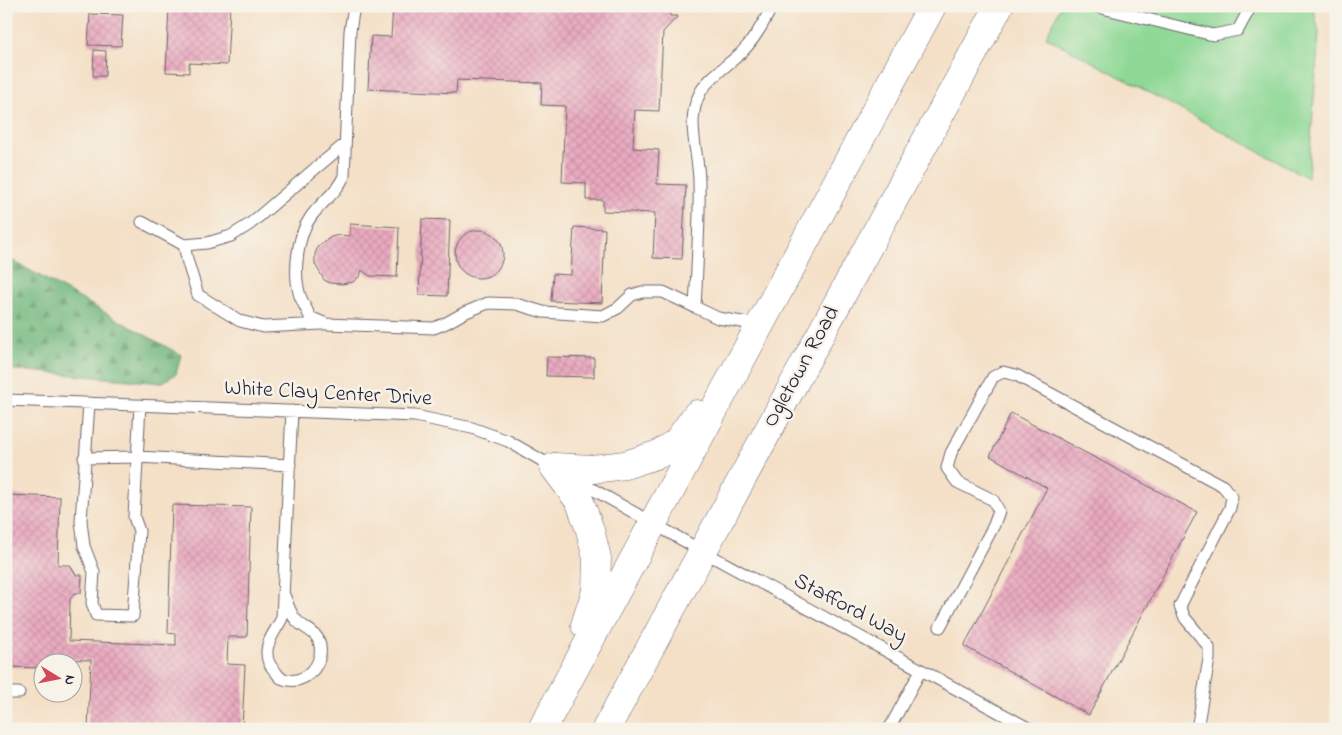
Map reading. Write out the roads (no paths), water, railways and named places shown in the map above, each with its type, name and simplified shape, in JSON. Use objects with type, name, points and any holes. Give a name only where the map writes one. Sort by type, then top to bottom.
[{"type":"main road","points":[[542,729],[932,6]]},
{"type":"main road","name":"Ogletown Road","points":[[606,729],[1002,7]]},
{"type":"main road","points":[[554,467],[593,469],[625,465],[658,454],[677,442],[701,409],[729,382]]},
{"type":"main road","points":[[554,467],[580,502],[597,558],[596,591],[570,678]]},
{"type":"lane","points":[[326,324],[310,317],[300,296],[296,266],[301,242],[309,219],[340,186],[344,176],[350,31],[354,6]]},
{"type":"lane","points":[[695,307],[700,180],[694,144],[693,121],[696,103],[700,91],[755,37],[772,6]]},
{"type":"lane","points":[[1102,7],[1213,35],[1238,30],[1251,6]]},
{"type":"lane","points":[[142,222],[184,245],[207,243],[231,236],[269,209],[316,166],[346,144]]},
{"type":"lane","points":[[184,245],[198,295],[240,321],[263,327],[326,324],[434,328],[488,303],[516,304],[543,312],[603,316],[618,308],[632,295],[642,292],[664,292],[718,318],[760,325]]},
{"type":"lane","points":[[940,626],[994,525],[999,511],[993,500],[957,482],[947,468],[952,452],[993,376],[1003,372],[1016,375],[1223,486],[1232,497],[1230,508],[1180,606],[1185,618],[1209,648],[1209,659],[1197,729]]},
{"type":"lane","name":"White Clay Center Drive","points":[[6,400],[415,416],[472,428],[508,441],[653,522]]},
{"type":"lane","points":[[89,403],[81,521],[84,546],[94,572],[92,603],[96,615],[132,616],[139,531],[134,517],[140,405]]},
{"type":"lane","points":[[284,595],[291,613],[298,622],[318,638],[321,652],[318,665],[309,675],[296,680],[281,678],[270,665],[266,652],[269,642],[282,618],[292,411]]},
{"type":"lane","points":[[84,458],[137,457],[290,464]]},
{"type":"lane","name":"Stafford Way","points":[[653,522],[702,551],[1030,729]]},
{"type":"lane","points":[[889,729],[921,670]]},
{"type":"lane","points":[[6,693],[19,693]]}]
